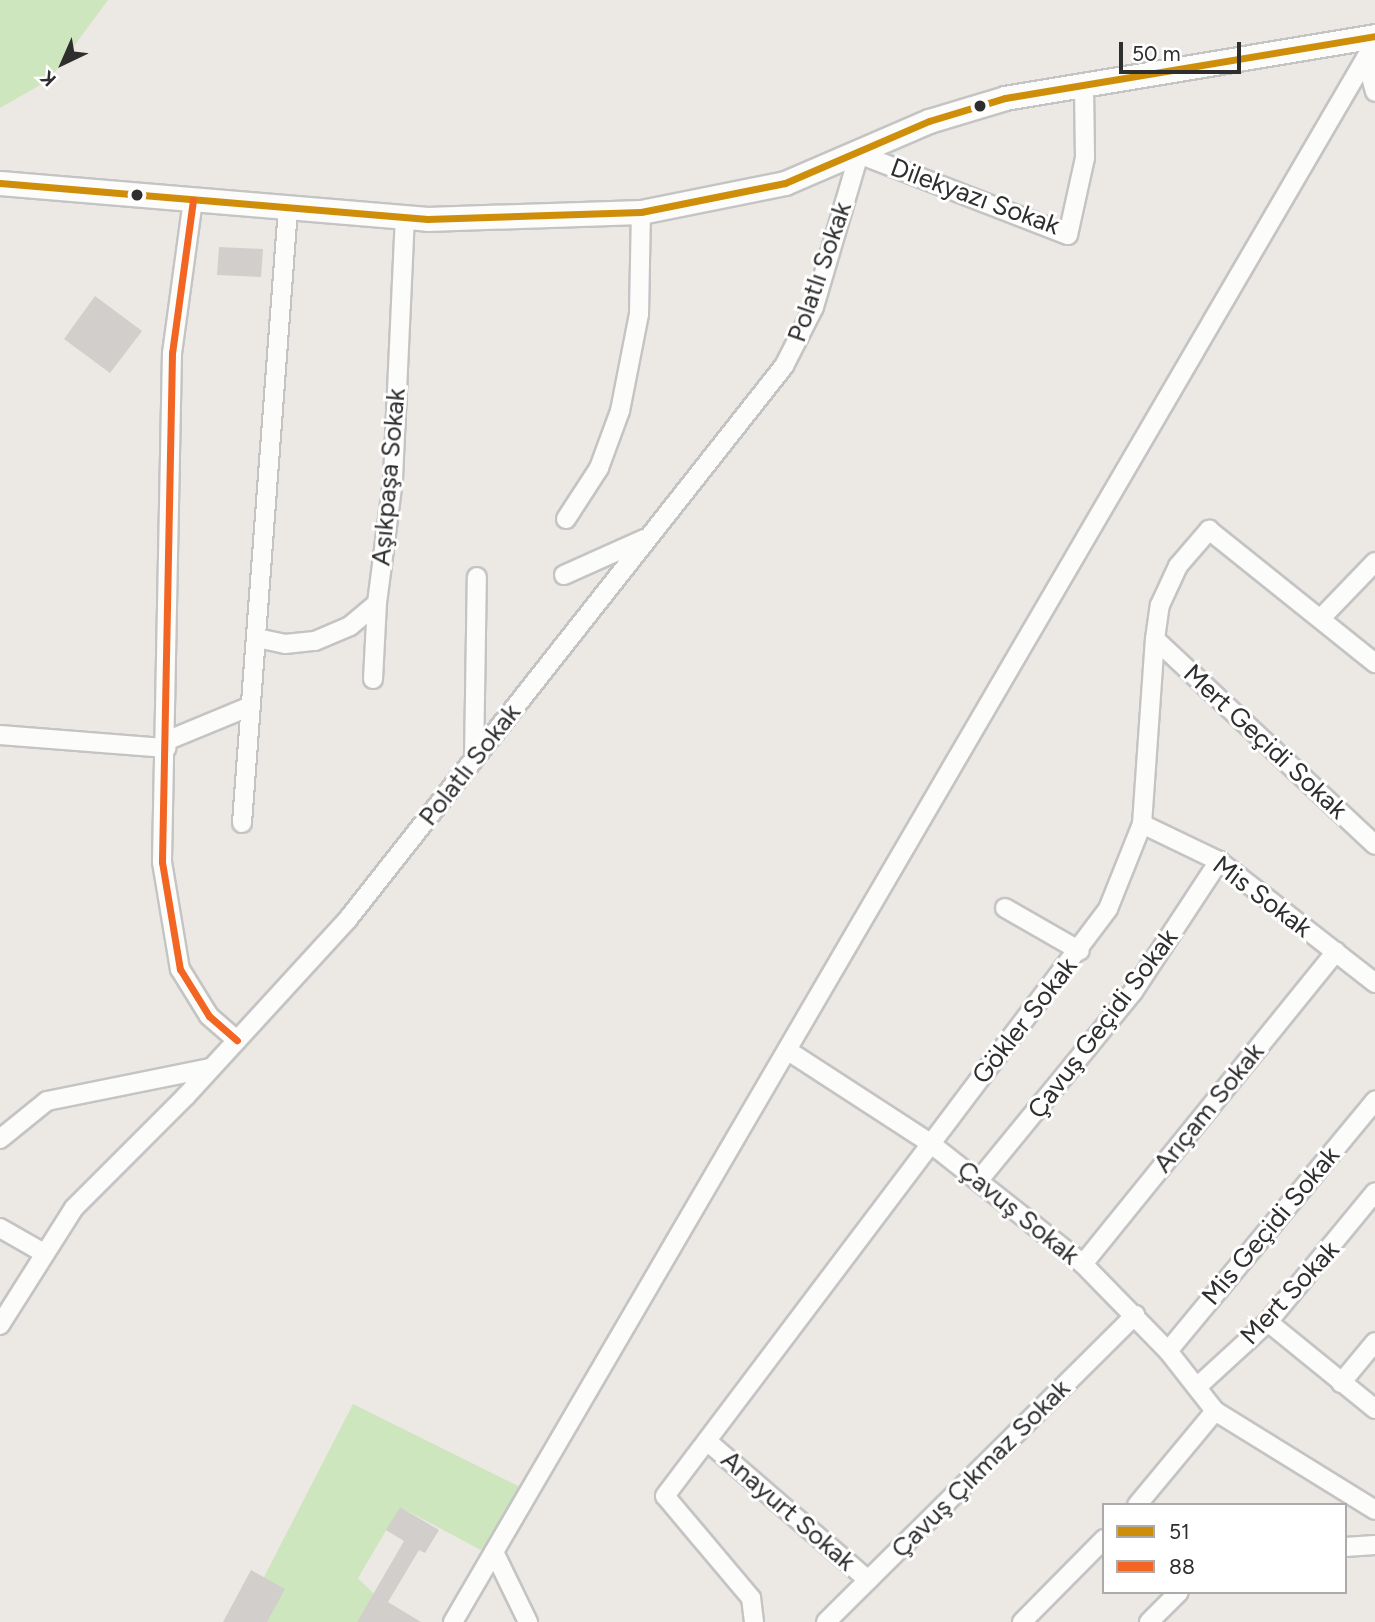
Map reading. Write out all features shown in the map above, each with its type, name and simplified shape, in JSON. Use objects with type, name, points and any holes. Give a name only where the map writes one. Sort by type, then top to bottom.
[{"type":"street","points":[[0,183],[405,218],[514,220],[641,212],[745,194],[859,154],[954,112],[1084,84],[1375,36]]},
{"type":"street","points":[[453,1622],[789,1052],[1375,42]]},
{"type":"street","points":[[1366,58],[1375,92]]},
{"type":"street","name":"Dilekyazı Sokak","points":[[859,154],[1068,235],[1085,158],[1084,84]]},
{"type":"street","name":"Polatlı Sokak","points":[[0,1325],[42,1252],[92,1187],[237,1040],[348,919],[795,348],[814,307],[859,154]]},
{"type":"street","points":[[193,200],[172,353],[162,862],[174,952],[197,1002],[237,1040]]},
{"type":"street","points":[[242,824],[288,209]]},
{"type":"street","points":[[566,519],[599,468],[620,411],[639,314],[641,212]]},
{"type":"street","name":"Aşıkpaşa Sokak","points":[[257,638],[285,644],[315,641],[350,626],[377,603],[393,479],[405,218]]},
{"type":"street","name":"Gökler Sokak","points":[[754,1622],[751,1598],[664,1496],[930,1143],[1080,951],[1118,890],[1142,824],[1155,639],[1171,579],[1209,530],[1323,617],[1375,663]]},
{"type":"street","points":[[564,575],[648,537]]},
{"type":"street","points":[[1323,617],[1375,562]]},
{"type":"street","points":[[474,759],[477,577]]},
{"type":"street","points":[[373,679],[377,603]]},
{"type":"street","name":"Mert Geçidi Sokak","points":[[1155,639],[1375,845]]},
{"type":"street","points":[[0,735],[166,745],[251,706]]},
{"type":"street","name":"Mis Sokak","points":[[1142,824],[1219,861],[1375,983]]},
{"type":"street","name":"Çavuş Geçidi Sokak","points":[[979,1181],[1118,1012],[1219,861]]},
{"type":"street","points":[[1004,908],[1080,951]]},
{"type":"street","name":"Arıçam Sokak","points":[[1083,1264],[1336,952]]},
{"type":"street","name":"Çavuş Sokak","points":[[789,1052],[930,1143],[1083,1264],[1168,1351],[1215,1411]]},
{"type":"street","points":[[0,1139],[47,1101],[210,1068]]},
{"type":"street","name":"Mis Geçidi Sokak","points":[[1168,1351],[1375,1101]]},
{"type":"street","name":"Mert Sokak","points":[[1197,1387],[1268,1322],[1375,1192]]},
{"type":"street","points":[[0,1228],[42,1252]]},
{"type":"street","name":"Çavuş Çıkmaz Sokak","points":[[826,1622],[1135,1315]]},
{"type":"street","points":[[1268,1322],[1375,1409]]},
{"type":"street","points":[[1341,1383],[1375,1342]]},
{"type":"street","points":[[1139,1503],[1215,1411],[1375,1510]]},
{"type":"street","name":"Anayurt Sokak","points":[[707,1441],[869,1580]]},
{"type":"street","points":[[1023,1622],[1102,1541]]},
{"type":"street","points":[[1347,1547],[1375,1545]]},
{"type":"street","points":[[494,1552],[528,1622]]},
{"type":"street","points":[[1149,1622],[1177,1594]]},
{"type":"green space","points":[[0,0],[108,0],[49,80],[0,108]]},
{"type":"green space","points":[[353,1404],[530,1492],[492,1556],[400,1507],[358,1578],[374,1594],[357,1622],[267,1622],[264,1577]]},
{"type":"building","points":[[219,247],[263,249],[261,277],[217,275]]},
{"type":"building","points":[[95,296],[142,331],[110,373],[64,339]]},
{"type":"building","points":[[400,1507],[439,1530],[425,1553],[419,1550],[388,1602],[421,1622],[357,1622],[404,1541],[386,1530]]},
{"type":"building","points":[[251,1570],[285,1589],[267,1622],[223,1622]]},
{"type":"transit line","name":"51","points":[[0,183],[427,219],[641,212],[785,183],[929,121],[1005,98],[1375,36]]},
{"type":"transit line","name":"88","points":[[193,200],[172,353],[162,862],[180,969],[209,1016],[237,1040]]}]
